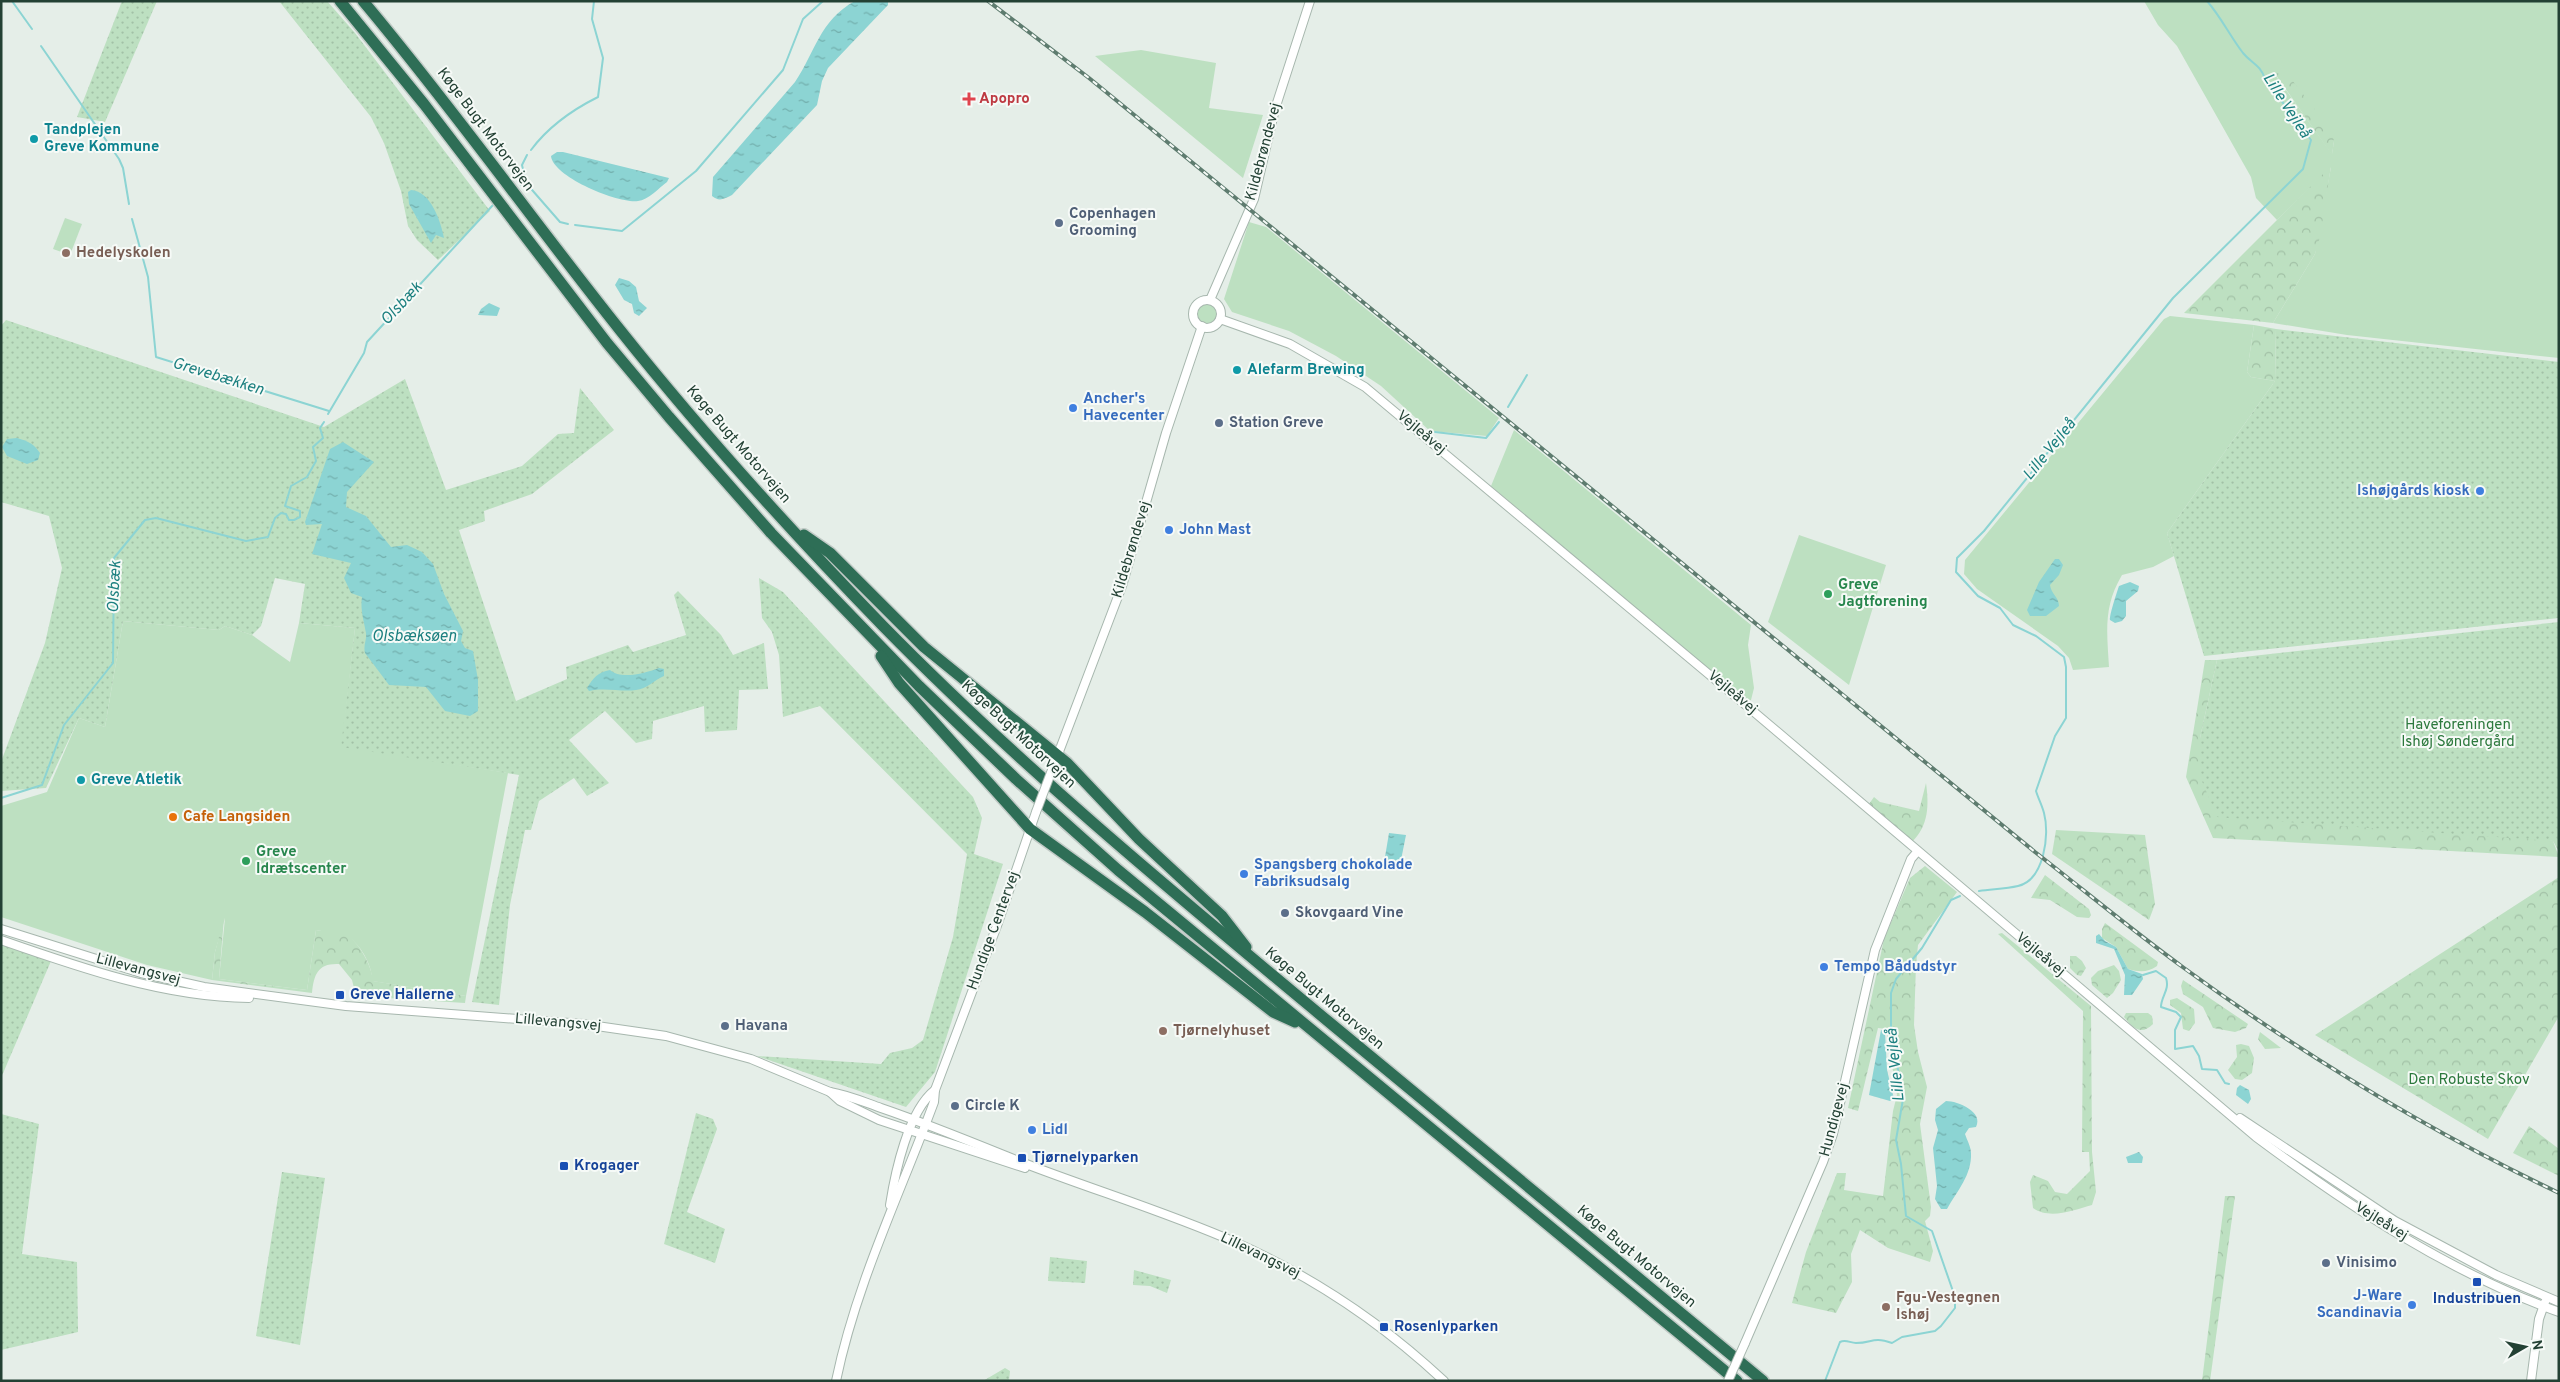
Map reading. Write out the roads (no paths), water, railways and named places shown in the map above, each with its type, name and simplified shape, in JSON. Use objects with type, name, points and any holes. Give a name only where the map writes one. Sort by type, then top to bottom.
[{"type":"highway","points":[[340,1],[424,104],[596,328],[669,417],[771,533],[868,636],[1056,815],[1310,1030],[1737,1381]]},
{"type":"highway","name":"Køge Bugt Motorvejen","points":[[363,1],[438,92],[623,334],[728,459],[885,628],[989,730],[1129,856],[1763,1381]]},
{"type":"highway","points":[[785,522],[830,554],[924,647],[982,696],[1058,754],[1139,839],[1222,916],[1258,963]]},
{"type":"highway","points":[[868,636],[899,683],[1030,829],[1144,912],[1272,1012],[1310,1030]]},
{"type":"highway","points":[[1719,1368],[1729,1381]]},
{"type":"street","name":"Kildebrøndevej","points":[[1210,300],[1254,199],[1275,109],[1310,1]]},
{"type":"street","points":[[1210,300],[1218,305],[1220,319],[1213,326],[1202,326],[1196,321],[1194,310],[1199,303],[1210,300]]},
{"type":"street","name":"Vejleåvej","points":[[1220,319],[1290,344],[1365,387],[2256,1137],[2332,1192],[2389,1229],[2493,1284],[2559,1312]]},
{"type":"street","name":"Kildebrøndevej","points":[[1052,770],[1122,586],[1166,433],[1202,326]]},
{"type":"street","name":"Hundige Centervej","points":[[836,1381],[857,1303],[889,1215],[926,1124],[934,1102],[935,1090],[1052,770]]},
{"type":"street","name":"Hundigevej","points":[[1729,1381],[1810,1197],[1826,1153],[1839,1108],[1875,950],[1911,859],[1917,852]]},
{"type":"street","name":"Lillevangsvej","points":[[1,929],[141,973],[204,987],[277,998],[583,1024],[666,1036],[752,1059],[830,1092],[844,1094],[915,1119],[1052,1174],[1198,1227],[1287,1268],[1378,1325],[1444,1381]]},
{"type":"street","name":"Lillevangsvej","points":[[1,940],[57,959],[188,994],[217,998],[277,998]]},
{"type":"street","name":"Hundige Centervej","points":[[889,1215],[899,1163],[910,1130],[926,1097],[935,1090]]},
{"type":"street","name":"Lillevangsvej","points":[[830,1092],[840,1101],[864,1114],[984,1156],[1044,1174],[1052,1174]]},
{"type":"street","name":"Vejleåvej","points":[[2219,1106],[2260,1130],[2395,1221],[2496,1275],[2559,1302]]},
{"type":"street","points":[[2493,1284],[2503,1293],[2535,1307],[2539,1319]]},
{"type":"street","points":[[2531,1381],[2539,1319],[2547,1298]]},
{"type":"water","points":[[855,1],[888,1],[888,5],[828,68],[822,81],[817,105],[732,195],[722,199],[712,196],[713,177],[795,82],[819,37],[833,18]]},
{"type":"water","points":[[557,152],[669,178],[667,182],[649,196],[638,201],[629,201],[603,194],[574,180],[555,164],[551,156]]},
{"type":"water","points":[[411,190],[424,196],[434,208],[444,238],[436,235],[431,243],[409,204],[408,192]]},
{"type":"water","points":[[619,278],[629,281],[636,287],[639,301],[647,308],[639,316],[634,313],[632,304],[624,300],[615,285]]},
{"type":"water","points":[[489,303],[500,308],[497,316],[478,315],[481,309]]},
{"type":"water","points":[[17,438],[35,447],[40,453],[38,460],[27,464],[7,456],[2,447],[7,439]]},
{"type":"water","name":"Olsbæksøen","points":[[343,442],[374,462],[347,492],[346,507],[366,516],[391,547],[407,545],[422,552],[433,564],[444,594],[463,631],[461,641],[465,648],[473,651],[478,680],[478,711],[470,716],[445,711],[426,687],[389,685],[365,653],[366,636],[362,597],[351,593],[344,578],[351,563],[312,554],[322,524],[306,525],[305,522],[330,449]]},
{"type":"water","points":[[2055,559],[2059,559],[2063,565],[2059,575],[2050,585],[2059,606],[2046,616],[2030,616],[2027,610],[2039,582]]},
{"type":"water","points":[[2130,582],[2139,586],[2138,591],[2126,601],[2126,616],[2122,621],[2115,623],[2110,618],[2119,586]]},
{"type":"water","points":[[659,668],[664,669],[664,676],[640,689],[601,689],[589,691],[587,688],[591,681],[602,672],[610,670],[620,675],[627,675]]},
{"type":"water","points":[[1389,833],[1406,835],[1400,865],[1384,863]]},
{"type":"water","points":[[2099,934],[2105,941],[2116,947],[2128,969],[2142,974],[2143,979],[2132,995],[2124,995],[2125,975],[2114,949],[2096,943],[2096,936]]},
{"type":"water","points":[[1881,1030],[1885,1032],[1887,1070],[1894,1099],[1890,1101],[1869,1095]]},
{"type":"water","points":[[2240,1085],[2249,1090],[2251,1099],[2248,1104],[2236,1095],[2237,1088]]},
{"type":"water","points":[[1946,1101],[1969,1108],[1978,1122],[1976,1127],[1969,1128],[1965,1134],[1971,1153],[1971,1161],[1966,1176],[1947,1209],[1941,1209],[1935,1199],[1937,1186],[1933,1148],[1938,1130],[1935,1120],[1936,1109]]},
{"type":"water","points":[[2139,1152],[2143,1157],[2142,1163],[2128,1163],[2126,1157]]},
{"type":"waterway","name":"Grevebækken","points":[[12,1],[32,29]]},
{"type":"waterway","name":"Olsbæk","points":[[531,150],[561,120],[598,97],[603,58],[592,19],[594,1]]},
{"type":"waterway","points":[[575,225],[622,231],[696,171],[783,70],[803,19],[823,1]]},
{"type":"waterway","name":"Lille Vejleå","points":[[1979,891],[2008,888],[2027,882],[2034,875],[2043,856],[2046,822],[2036,791],[2055,736],[2066,718],[2066,667],[2064,657],[2036,636],[2013,625],[2000,608],[1978,596],[1956,572],[1957,558],[1984,531],[2173,298],[2303,169],[2311,140],[2265,79],[2261,70],[2243,53],[2207,1]]},
{"type":"waterway","name":"Grevebækken","points":[[41,46],[119,159],[123,168],[129,204]]},
{"type":"waterway","name":"Olsbæk","points":[[521,185],[526,183],[522,165],[527,155]]},
{"type":"waterway","points":[[526,183],[560,222],[568,224]]},
{"type":"waterway","name":"Olsbæk","points":[[328,414],[364,353],[367,342],[493,205]]},
{"type":"waterway","name":"Grevebækken","points":[[132,219],[148,277],[156,357],[329,411]]},
{"type":"waterway","points":[[1508,407],[1527,375]]},
{"type":"waterway","name":"Olsbæk","points":[[1,798],[42,785],[64,725],[113,663],[114,558],[145,520],[156,518],[246,541],[268,537],[275,518],[281,513],[286,514],[289,520],[300,517],[300,511],[285,506],[291,486],[307,477],[316,461],[313,447],[323,438],[320,428],[324,422]]},
{"type":"waterway","points":[[1435,432],[1486,438],[1499,422]]},
{"type":"waterway","name":"Lille Vejleå","points":[[1825,1381],[1840,1342],[1862,1343],[1876,1340],[1892,1343],[1902,1337],[1935,1331],[1955,1308],[1955,1297],[1932,1231],[1906,1216],[1901,1164],[1896,1140],[1903,1099],[1891,1029],[1891,993],[1896,979],[1922,948],[1951,900],[1960,896]]},
{"type":"waterway","points":[[2143,975],[2156,971],[2166,978],[2167,986],[2161,1007],[2176,1012],[2181,1017],[2175,1030],[2175,1049],[2193,1046],[2199,1056],[2202,1069],[2217,1070],[2225,1083],[2229,1084]]},
{"type":"railway","points":[[988,1],[1089,78],[2035,852],[2146,940],[2274,1031],[2366,1089],[2461,1143],[2559,1193]]},
{"type":"place","name":"Apopro","points":[[969,99]]},
{"type":"place","name":"Tandplejen Greve Kommune","points":[[34,139]]},
{"type":"place","name":"Copenhagen Grooming","points":[[1059,223]]},
{"type":"place","name":"Hedelyskolen","points":[[66,253]]},
{"type":"place","name":"Alefarm Brewing","points":[[1237,370]]},
{"type":"place","name":"Ancher's Havecenter","points":[[1073,408]]},
{"type":"place","name":"Station Greve","points":[[1219,423]]},
{"type":"place","name":"Ishøjgårds kiosk","points":[[2480,491]]},
{"type":"place","name":"John Mast","points":[[1169,530]]},
{"type":"place","name":"Greve Jagtforening","points":[[1828,594]]},
{"type":"place","name":"Greve Atletik","points":[[81,780]]},
{"type":"place","name":"Cafe Langsiden","points":[[173,817]]},
{"type":"place","name":"Greve Idrætscenter","points":[[246,861]]},
{"type":"place","name":"Spangsberg chokolade Fabriksudsalg","points":[[1244,874]]},
{"type":"place","name":"Skovgaard Vine","points":[[1285,913]]},
{"type":"place","name":"Tempo Bådudstyr","points":[[1824,967]]},
{"type":"place","name":"Greve Hallerne","points":[[340,995]]},
{"type":"place","name":"Havana","points":[[725,1026]]},
{"type":"place","name":"Tjørnelyhuset","points":[[1163,1031]]},
{"type":"place","name":"Circle K","points":[[955,1106]]},
{"type":"place","name":"Lidl","points":[[1032,1130]]},
{"type":"place","name":"Tjørnelyparken","points":[[1022,1158]]},
{"type":"place","name":"Krogager","points":[[564,1166]]},
{"type":"place","name":"Vinisimo","points":[[2326,1263]]},
{"type":"place","name":"Industribuen","points":[[2477,1282]]},
{"type":"place","name":"J-Ware Scandinavia","points":[[2412,1305]]},
{"type":"place","name":"Fgu-Vestegnen Ishøj","points":[[1886,1307]]},
{"type":"place","name":"Rosenlyparken","points":[[1384,1327]]},
{"type":"park label","name":"Haveforeningen Ishøj Søndergård","points":[[2458,734]]},
{"type":"park label","name":"Den Robuste Skov","points":[[2469,1080]]}]
